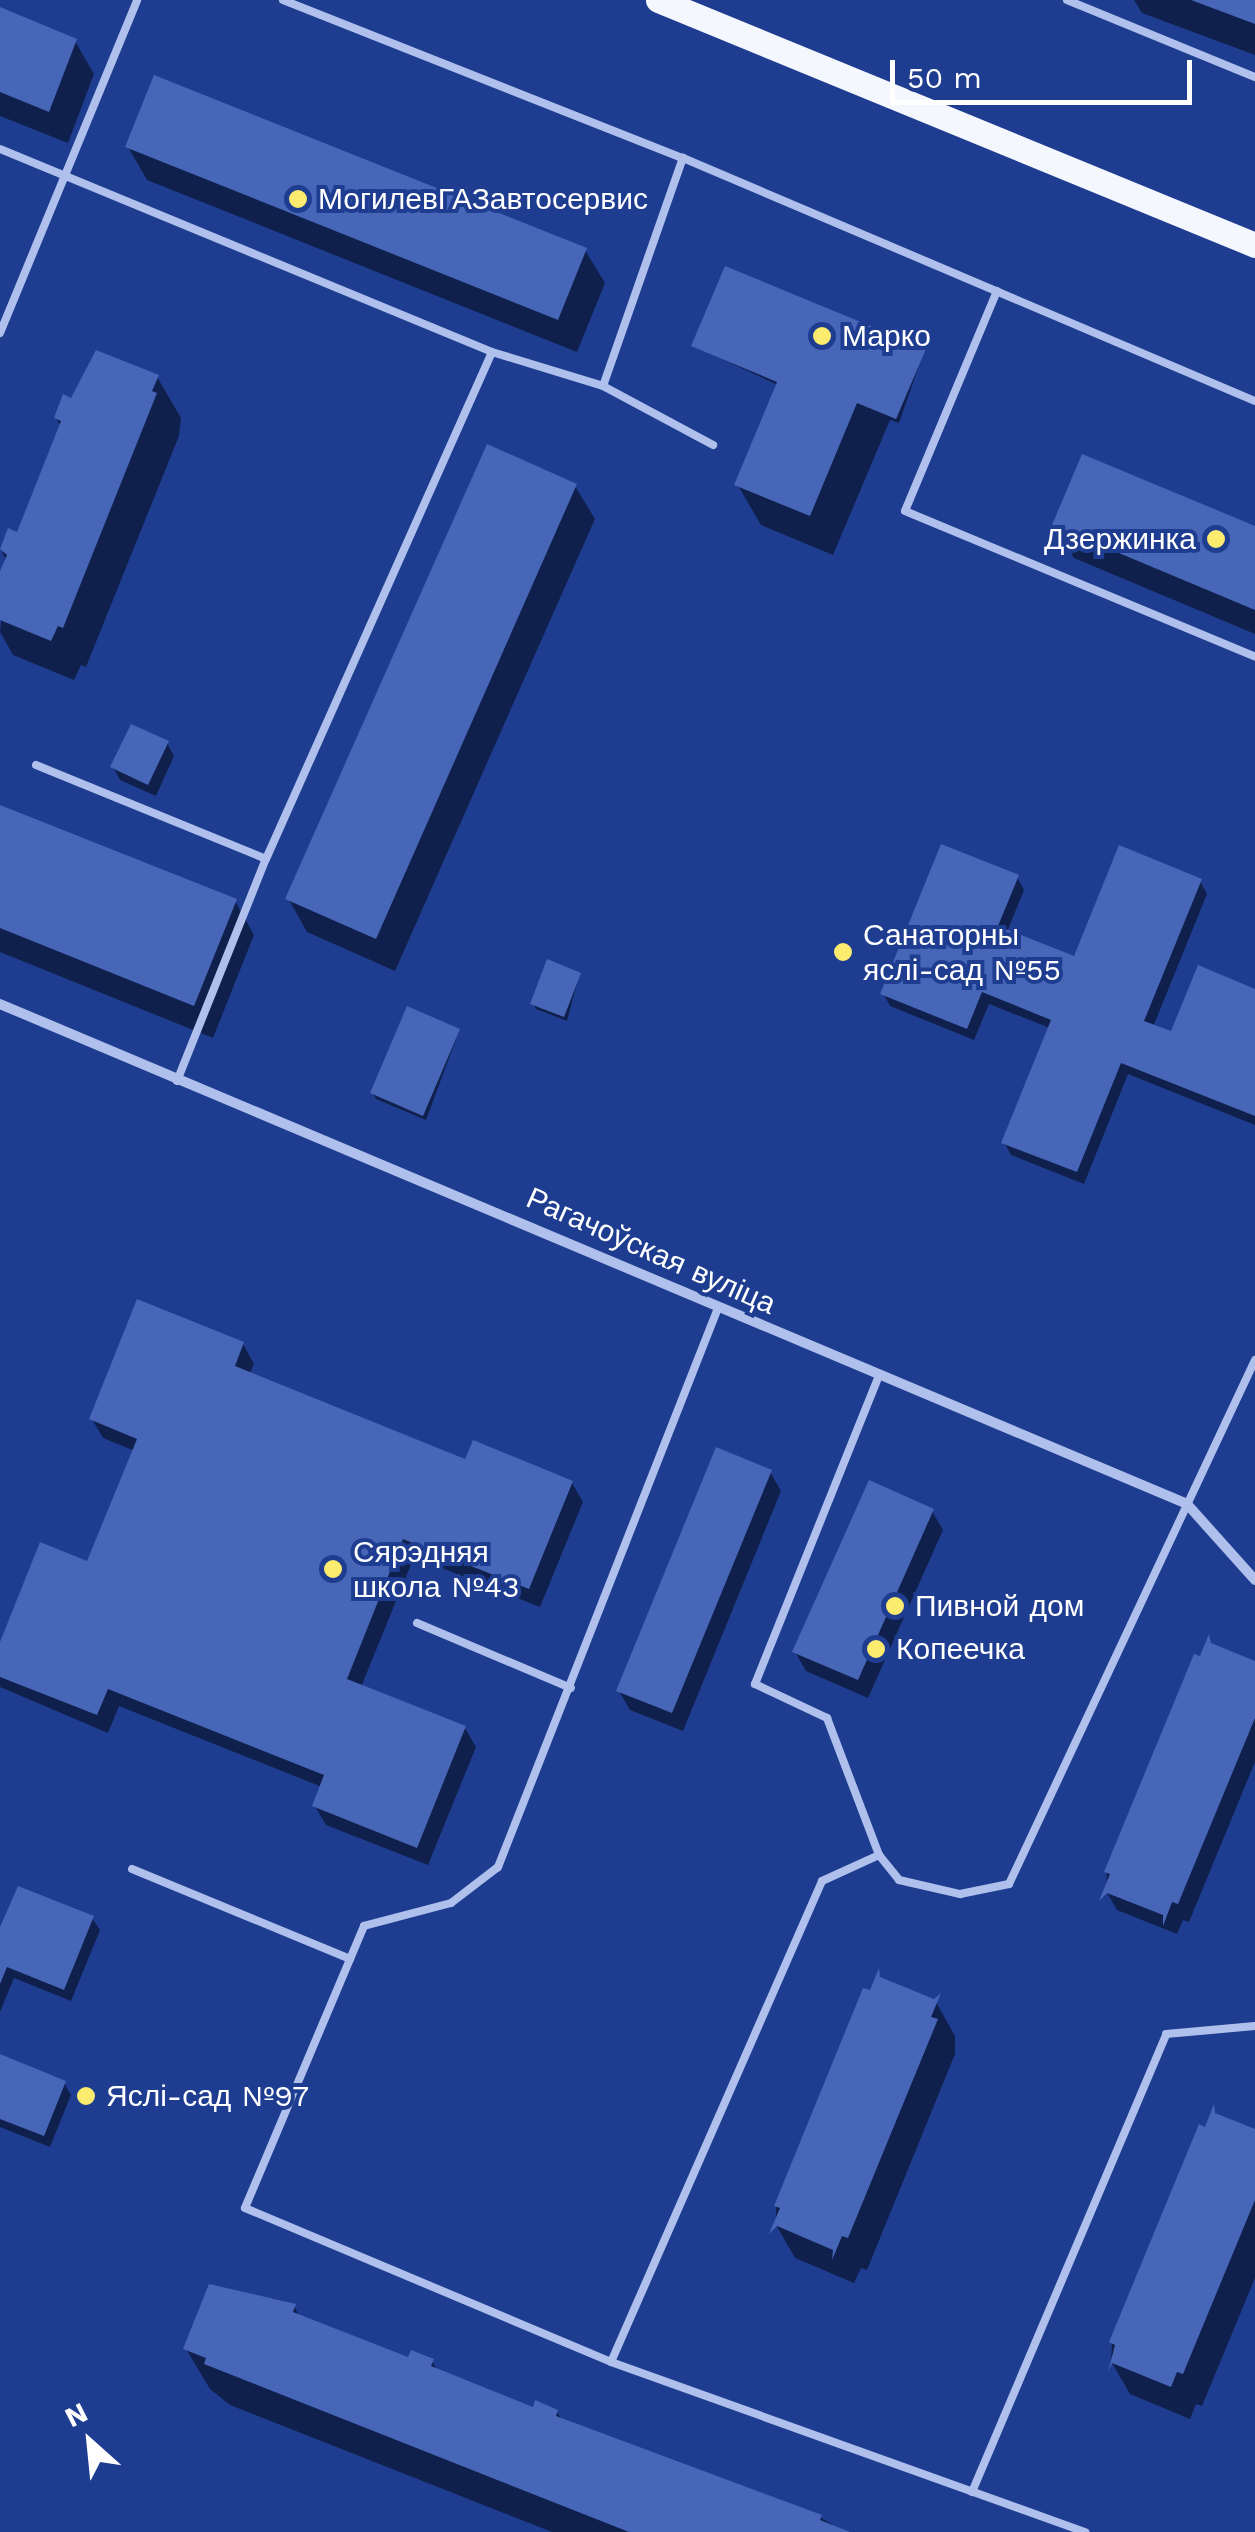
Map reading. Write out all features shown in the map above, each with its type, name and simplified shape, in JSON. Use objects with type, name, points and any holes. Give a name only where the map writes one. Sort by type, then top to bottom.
[{"type":"main road","points":[[658,0],[1255,245]]},
{"type":"street","name":"Рагачоўская вуліца","points":[[0,1004],[878,1378],[1186,1504],[1255,1580]]},
{"type":"lane","points":[[0,333],[137,0]]},
{"type":"lane","points":[[283,0],[683,158],[1255,402]]},
{"type":"lane","points":[[1068,0],[1255,77]]},
{"type":"lane","points":[[0,149],[492,352],[602,386],[713,445]]},
{"type":"lane","points":[[602,386],[683,158]]},
{"type":"lane","points":[[997,292],[905,510],[1255,657]]},
{"type":"lane","points":[[177,1081],[266,859],[492,352]]},
{"type":"lane","points":[[36,766],[266,859]]},
{"type":"lane","points":[[718,1308],[498,1867],[451,1903],[364,1926],[245,2208],[611,2362],[1085,2532]]},
{"type":"lane","points":[[878,1378],[755,1684],[826,1718],[879,1855],[899,1880],[960,1894],[1009,1884],[1255,1360]]},
{"type":"lane","points":[[417,1623],[571,1688]]},
{"type":"lane","points":[[611,2362],[822,1881],[879,1855]]},
{"type":"lane","points":[[132,1868],[350,1959]]},
{"type":"lane","points":[[972,2492],[1166,2034],[1255,2026]]},
{"type":"building","points":[[1191,0],[1255,0],[1255,24]]},
{"type":"building","points":[[0,7],[77,39],[49,112],[0,92]]},
{"type":"building","points":[[154,75],[587,248],[558,320],[125,147]]},
{"type":"building","points":[[725,266],[926,349],[896,419],[857,403],[810,516],[734,485],[777,382],[691,346]]},
{"type":"building","points":[[96,350],[159,375],[152,391],[157,393],[63,628],[58,626],[51,641],[0,620],[0,571],[7,555],[0,549],[8,528],[17,532],[61,421],[54,418],[63,394],[71,398]]},
{"type":"building","points":[[487,444],[577,484],[376,939],[285,899]]},
{"type":"building","points":[[1082,454],[1255,526],[1255,610],[1052,525]]},
{"type":"building","points":[[131,724],[169,741],[148,785],[110,767]]},
{"type":"building","points":[[0,805],[237,899],[194,1006],[0,928]]},
{"type":"building","points":[[941,844],[1019,875],[998,926],[1074,956],[1119,845],[1202,879],[1144,1021],[1171,1031],[1198,965],[1255,989],[1255,1116],[1121,1063],[1077,1172],[1001,1143],[1051,1020],[982,992],[967,1029],[880,994]]},
{"type":"building","points":[[547,959],[581,973],[564,1017],[530,1004]]},
{"type":"building","points":[[407,1006],[460,1029],[423,1116],[370,1093]]},
{"type":"building","points":[[137,1299],[244,1342],[235,1366],[465,1459],[473,1440],[573,1481],[529,1589],[403,1539],[347,1679],[466,1726],[417,1848],[312,1806],[324,1775],[108,1689],[97,1715],[0,1677],[0,1642],[40,1542],[87,1561],[137,1439],[89,1419]]},
{"type":"building","points":[[716,1447],[772,1470],[672,1713],[616,1691]]},
{"type":"building","points":[[869,1480],[934,1509],[858,1680],[792,1652]]},
{"type":"building","points":[[1209,1634],[1211,1643],[1255,1661],[1255,1718],[1178,1904],[1172,1902],[1163,1926],[1163,1915],[1107,1893],[1099,1901],[1110,1874],[1104,1872],[1194,1654],[1200,1656]]},
{"type":"building","points":[[18,1886],[94,1916],[64,1990],[7,1967],[0,1984],[0,1927]]},
{"type":"building","points":[[879,1968],[880,1977],[934,1999],[941,1993],[931,2017],[938,2019],[848,2238],[842,2236],[832,2260],[833,2250],[777,2226],[769,2234],[780,2208],[774,2206],[863,1988],[870,1990]]},
{"type":"building","points":[[0,2054],[66,2081],[44,2136],[0,2119]]},
{"type":"building","points":[[1214,2104],[1215,2113],[1255,2129],[1255,2200],[1183,2374],[1177,2372],[1171,2387],[1112,2363],[1108,2372],[1115,2345],[1109,2342],[1199,2124],[1205,2127]]},
{"type":"building","points":[[209,2284],[296,2304],[293,2312],[408,2357],[411,2350],[434,2359],[431,2366],[533,2407],[535,2400],[558,2410],[556,2416],[822,2515],[820,2520],[850,2532],[629,2532],[204,2364],[206,2358],[183,2349]]},
{"type":"place","name":"МогилевГАЗавтосервис","points":[[298,199]]},
{"type":"place","name":"Марко","points":[[822,336]]},
{"type":"place","name":"Дзержинка","points":[[1216,539]]},
{"type":"place","name":"Санаторны яслі-сад №55","points":[[843,952]]},
{"type":"place","name":"Сярэдняя школа №43","points":[[333,1569]]},
{"type":"place","name":"Пивной дом","points":[[895,1606]]},
{"type":"place","name":"Копеечка","points":[[876,1649]]},
{"type":"place","name":"Яслі-сад №97","points":[[86,2096]]}]
